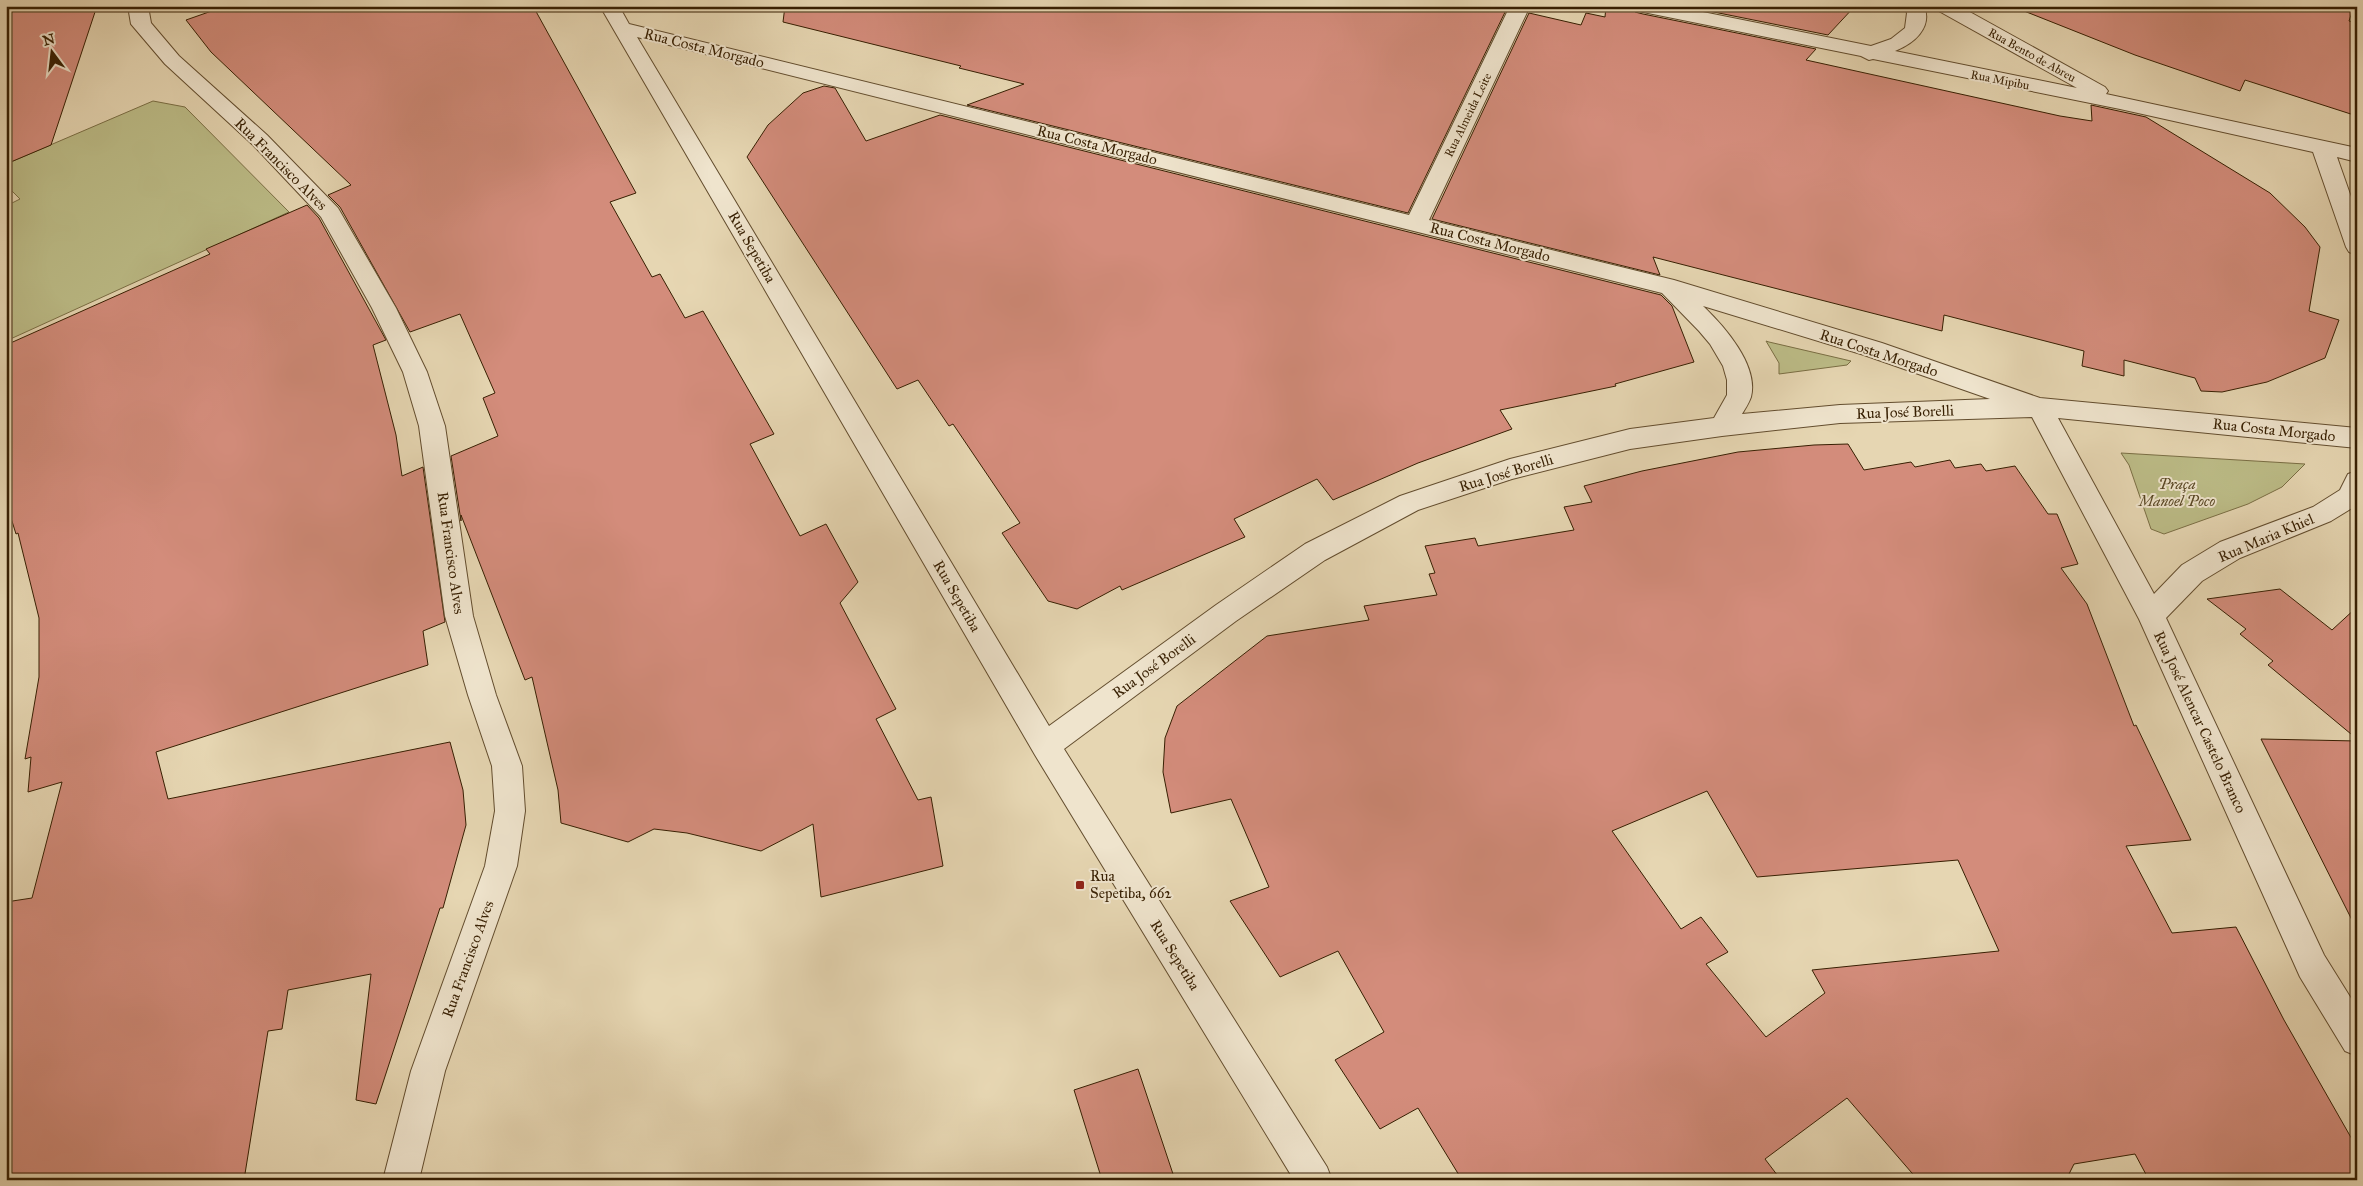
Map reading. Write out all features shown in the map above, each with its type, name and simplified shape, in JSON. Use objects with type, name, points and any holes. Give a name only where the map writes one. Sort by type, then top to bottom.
[{"type":"street","name":"Rua Francisco Alves","points":[[138,6],[141,24],[172,60],[260,140],[330,213],[384,308],[415,372],[432,426],[459,616],[482,696],[507,766],[510,811],[501,866],[428,1071],[401,1180]]},
{"type":"street","name":"Rua Almeida Leite","points":[[1416,224],[1520,6]]},
{"type":"street","name":"Rua Mipibu","points":[[1643,6],[1869,54],[2120,104],[2323,150],[2357,155]]},
{"type":"street","points":[[1869,54],[1898,43],[1914,30],[1917,13],[1914,6]]},
{"type":"street","name":"Rua Bento de Abreu","points":[[1944,6],[2120,104]]},
{"type":"street","name":"Rua Costa Morgado","points":[[616,17],[1416,224],[1666,286],[1873,349],[2039,407],[2357,438]]},
{"type":"street","name":"Rua Sepetiba","points":[[616,17],[1045,746],[1314,1180]]},
{"type":"street","points":[[2323,150],[2357,247]]},
{"type":"street","points":[[1666,286],[1701,316],[1722,342],[1736,370],[1739,396],[1722,426]]},
{"type":"street","name":"Rua José Borelli","points":[[1045,746],[1226,613],[1315,552],[1409,503],[1510,470],[1630,439],[1722,426],[1840,414],[2039,407]]},
{"type":"street","name":"Rua José Alencar Castelo Branco","points":[[2039,407],[2151,615],[2312,966],[2357,1039]]},
{"type":"street","name":"Rua Maria Khiel","points":[[2151,615],[2192,573],[2230,550],[2322,514],[2349,497],[2357,481]]},
{"type":"green space","points":[[153,101],[185,107],[289,212],[6,341],[6,206],[20,199],[6,185],[6,164]]},
{"type":"green space","points":[[1766,341],[1851,361],[1847,365],[1779,374],[1779,363]]},
{"type":"green space","name":"Praça Manoel Poco","points":[[2121,453],[2305,464],[2282,487],[2248,504],[2164,534],[2151,529],[2129,465]]},
{"type":"building","points":[[6,6],[97,6],[51,145],[6,164]]},
{"type":"building","points":[[226,6],[533,6],[636,193],[610,202],[652,277],[660,274],[685,318],[703,311],[774,434],[750,444],[800,536],[826,524],[858,582],[840,603],[896,709],[876,719],[918,800],[931,797],[943,866],[821,897],[813,824],[761,851],[687,833],[654,829],[628,842],[561,823],[558,790],[532,677],[525,680],[461,515],[461,521],[451,456],[498,436],[483,398],[495,393],[460,314],[410,332],[340,207],[328,195],[351,185],[211,52],[186,20]]},
{"type":"building","points":[[785,6],[1498,6],[1507,8],[1408,213],[967,105],[1024,84],[959,68],[961,66],[783,22]]},
{"type":"building","points":[[1606,6],[1632,6],[1635,12],[1643,14],[1816,49],[1806,60],[2060,116],[2092,121],[2091,105],[2146,117],[2270,193],[2305,227],[2320,247],[2309,311],[2339,320],[2325,358],[2267,382],[2222,392],[2201,391],[2195,378],[2124,360],[2124,376],[2082,366],[2084,351],[1944,315],[1942,331],[1653,257],[1660,275],[1432,219],[1529,13],[1581,25],[1586,13],[1605,17]]},
{"type":"building","points":[[1684,6],[1855,6],[1828,35]]},
{"type":"building","points":[[2019,6],[2354,6],[2349,21],[2357,23],[2357,116],[2245,80],[2240,91],[2135,55],[2019,9]]},
{"type":"building","points":[[824,86],[835,88],[866,141],[940,115],[1661,295],[1672,306],[1694,362],[1615,384],[1616,386],[1500,410],[1512,429],[1418,463],[1333,500],[1317,479],[1234,519],[1245,537],[1122,590],[1120,586],[1077,609],[1048,601],[1002,533],[1020,523],[953,424],[949,426],[918,380],[897,389],[747,157],[768,125],[803,93]]},
{"type":"building","points":[[307,205],[319,218],[386,340],[373,345],[396,435],[402,476],[423,467],[445,622],[423,631],[428,665],[156,752],[168,799],[450,742],[463,790],[466,825],[443,908],[440,908],[376,1104],[356,1100],[371,974],[288,990],[282,1029],[268,1031],[244,1180],[6,1180],[6,902],[32,898],[62,782],[28,792],[31,757],[25,759],[39,677],[39,618],[18,533],[16,534],[6,502],[6,345],[210,254],[206,249]]},
{"type":"building","points":[[1848,444],[1864,470],[1911,462],[1915,467],[1950,460],[1955,468],[1981,464],[1986,471],[2015,466],[2048,514],[2057,514],[2078,564],[2061,568],[2087,604],[2134,726],[2136,725],[2191,840],[2126,846],[2172,933],[2236,927],[2284,1020],[2357,1148],[2357,1180],[2149,1180],[2135,1154],[2074,1164],[2066,1180],[1918,1180],[1847,1098],[1765,1159],[1781,1180],[1462,1180],[1418,1108],[1380,1129],[1335,1060],[1384,1032],[1338,951],[1280,977],[1230,901],[1269,887],[1231,799],[1171,813],[1163,772],[1165,738],[1177,706],[1267,636],[1369,620],[1364,606],[1437,595],[1429,574],[1435,573],[1425,546],[1475,538],[1478,546],[1574,530],[1564,507],[1592,502],[1584,486],[1642,471],[1738,452]],"holes":[[[1707,791],[1757,877],[1958,860],[1999,951],[1812,970],[1825,993],[1766,1037],[1706,964],[1728,952],[1701,917],[1681,929],[1612,831]]]},
{"type":"building","points":[[2280,589],[2332,630],[2357,607],[2357,739],[2268,665],[2273,661],[2240,634],[2246,629],[2207,599]]},
{"type":"building","points":[[2261,739],[2357,741],[2357,930]]},
{"type":"building","points":[[1138,1069],[1175,1180],[1102,1180],[1074,1090]]},
{"type":"place","name":"Rua Sepetiba, 662","points":[[1080,885]]}]
